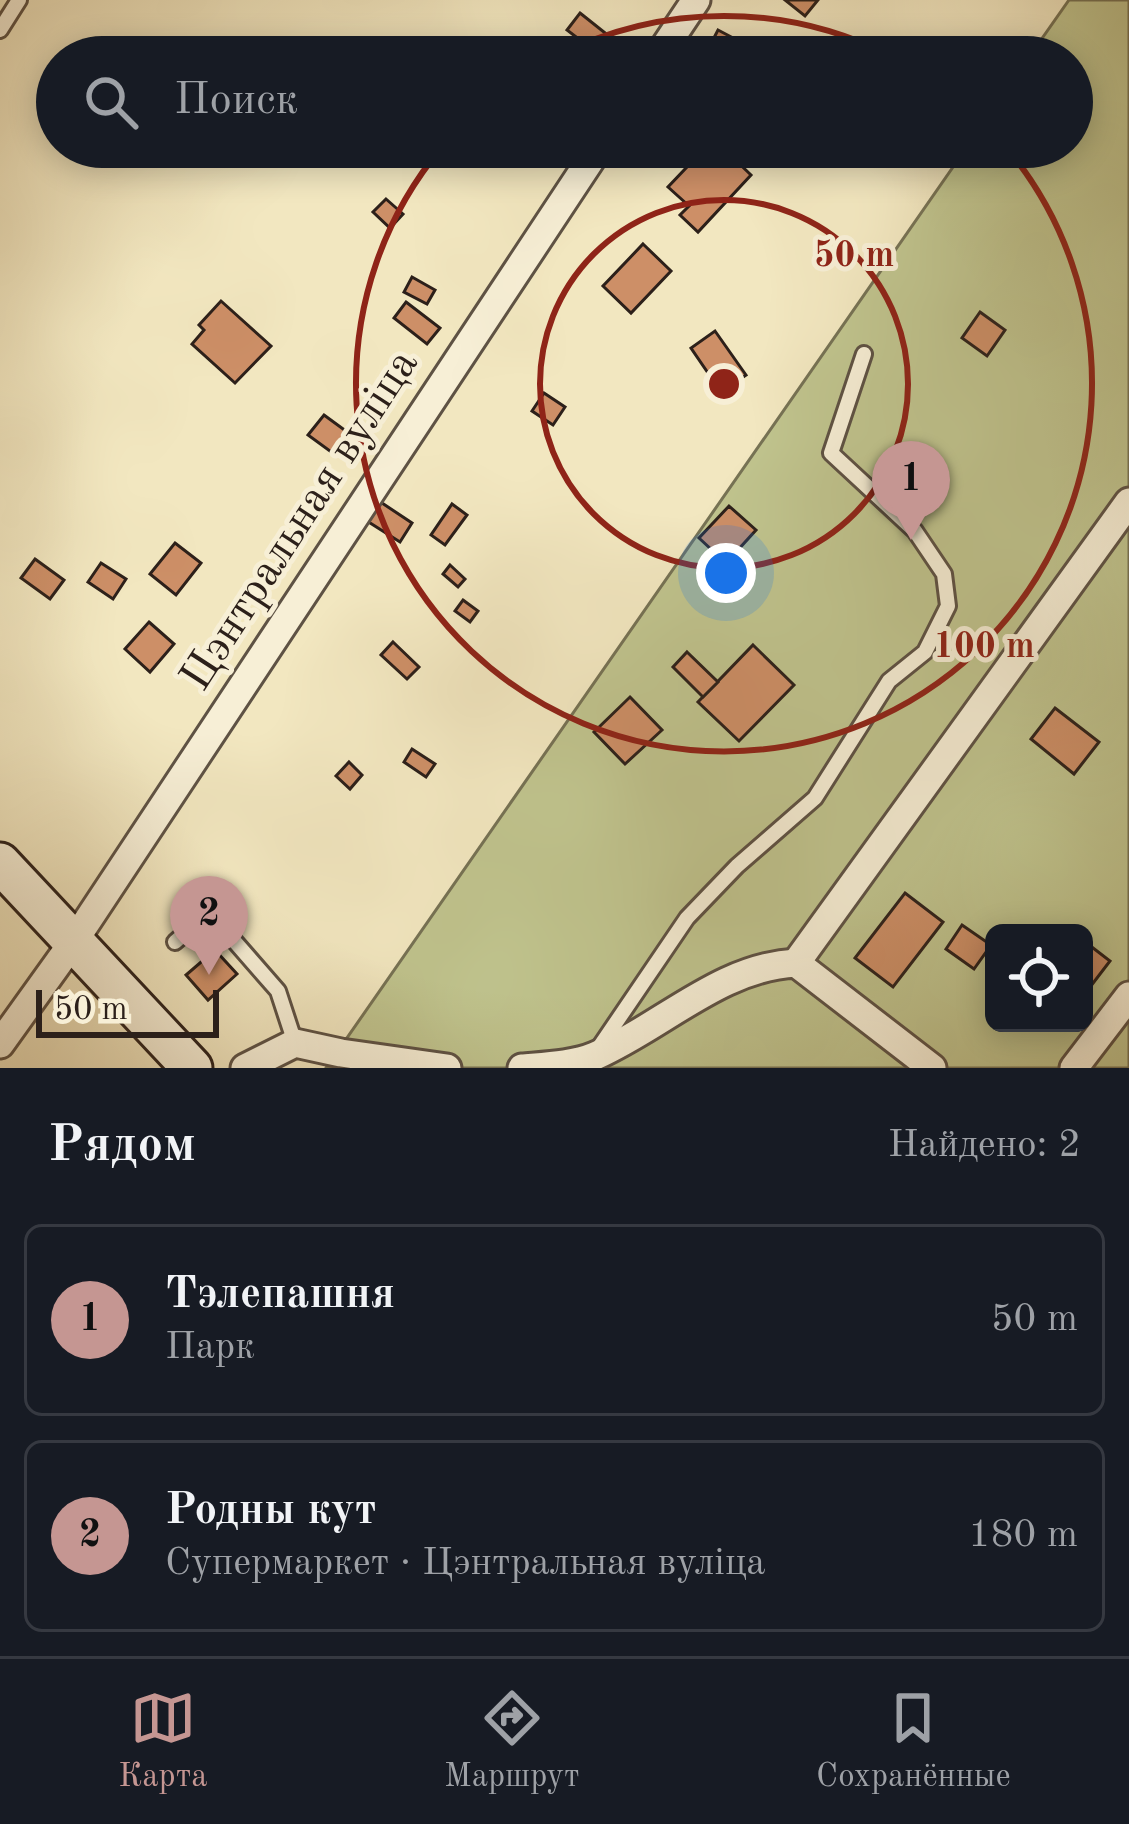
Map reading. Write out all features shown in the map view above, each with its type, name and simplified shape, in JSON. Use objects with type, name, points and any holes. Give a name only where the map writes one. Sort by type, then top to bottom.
[{"type":"street","points":[[672,36],[696,0]]},
{"type":"street","name":"Цэнтральная вуліца","points":[[0,1044],[74,941],[584,168]]},
{"type":"street","points":[[796,962],[1129,502]]},
{"type":"street","points":[[0,863],[192,1068]]},
{"type":"street","points":[[522,1068],[591,1058],[739,974],[796,962],[932,1068]]},
{"type":"street","points":[[1074,1068],[1129,996]]},
{"type":"street","points":[[245,1068],[295,1043],[448,1068]]},
{"type":"lane","points":[[0,30],[19,0]]},
{"type":"lane","points":[[591,1058],[687,918],[737,866],[815,798],[889,681],[925,652],[948,606],[944,574],[915,531],[831,453],[864,354]]},
{"type":"lane","points":[[176,942],[209,912],[278,991],[295,1043]]},
{"type":"green space","points":[[1069,0],[1129,0],[1129,1068],[326,1068],[952,168],[1093,168],[1093,36],[1044,36]]},
{"type":"building","points":[[785,0],[818,0],[805,16]]},
{"type":"building","points":[[580,13],[609,36],[575,36],[567,30]]},
{"type":"building","points":[[686,168],[744,168],[751,175],[698,232],[680,215],[689,206],[668,187]]},
{"type":"building","points":[[386,199],[403,214],[390,228],[373,212]]},
{"type":"building","points":[[643,244],[671,271],[631,313],[603,286]]},
{"type":"building","points":[[412,277],[435,290],[427,304],[404,292]]},
{"type":"building","points":[[221,301],[271,346],[235,383],[192,344],[204,330],[199,325]]},
{"type":"building","points":[[406,302],[440,328],[427,344],[394,318]]},
{"type":"building","points":[[980,312],[1005,330],[987,356],[962,338]]},
{"type":"building","points":[[715,331],[746,375],[721,392],[691,348]]},
{"type":"building","points":[[544,393],[565,407],[553,425],[532,411]]},
{"type":"building","points":[[324,415],[350,434],[334,454],[308,435]]},
{"type":"building","points":[[379,501],[412,523],[400,542],[367,521]]},
{"type":"building","points":[[452,504],[467,515],[445,545],[431,535]]},
{"type":"building","points":[[729,506],[756,530],[726,563],[699,538]]},
{"type":"building","points":[[175,543],[201,563],[176,595],[150,574]]},
{"type":"building","points":[[35,559],[64,580],[50,599],[21,578]]},
{"type":"building","points":[[101,563],[126,579],[113,599],[88,582]]},
{"type":"building","points":[[450,565],[465,579],[458,587],[443,574]]},
{"type":"building","points":[[463,600],[478,611],[470,622],[455,611]]},
{"type":"building","points":[[149,622],[174,644],[150,672],[125,649]]},
{"type":"building","points":[[393,642],[419,667],[407,679],[381,655]]},
{"type":"building","points":[[753,645],[794,685],[739,741],[698,702]]},
{"type":"building","points":[[687,652],[718,682],[703,697],[673,667]]},
{"type":"building","points":[[630,697],[662,730],[625,764],[594,732]]},
{"type":"building","points":[[1055,708],[1099,742],[1074,774],[1031,739]]},
{"type":"building","points":[[412,749],[435,764],[426,777],[404,762]]},
{"type":"building","points":[[349,762],[362,775],[350,789],[336,776]]},
{"type":"building","points":[[905,893],[943,922],[893,987],[855,958]]},
{"type":"building","points":[[962,925],[985,941],[985,953],[974,969],[946,949]]},
{"type":"building","points":[[1093,948],[1110,961],[1093,983]]},
{"type":"building","points":[[215,950],[237,974],[208,1000],[186,975]]},
{"type":"place","name":"Тэлепашня","points":[[911,540]]},
{"type":"place","name":"Родны кут","points":[[209,975]]}]
